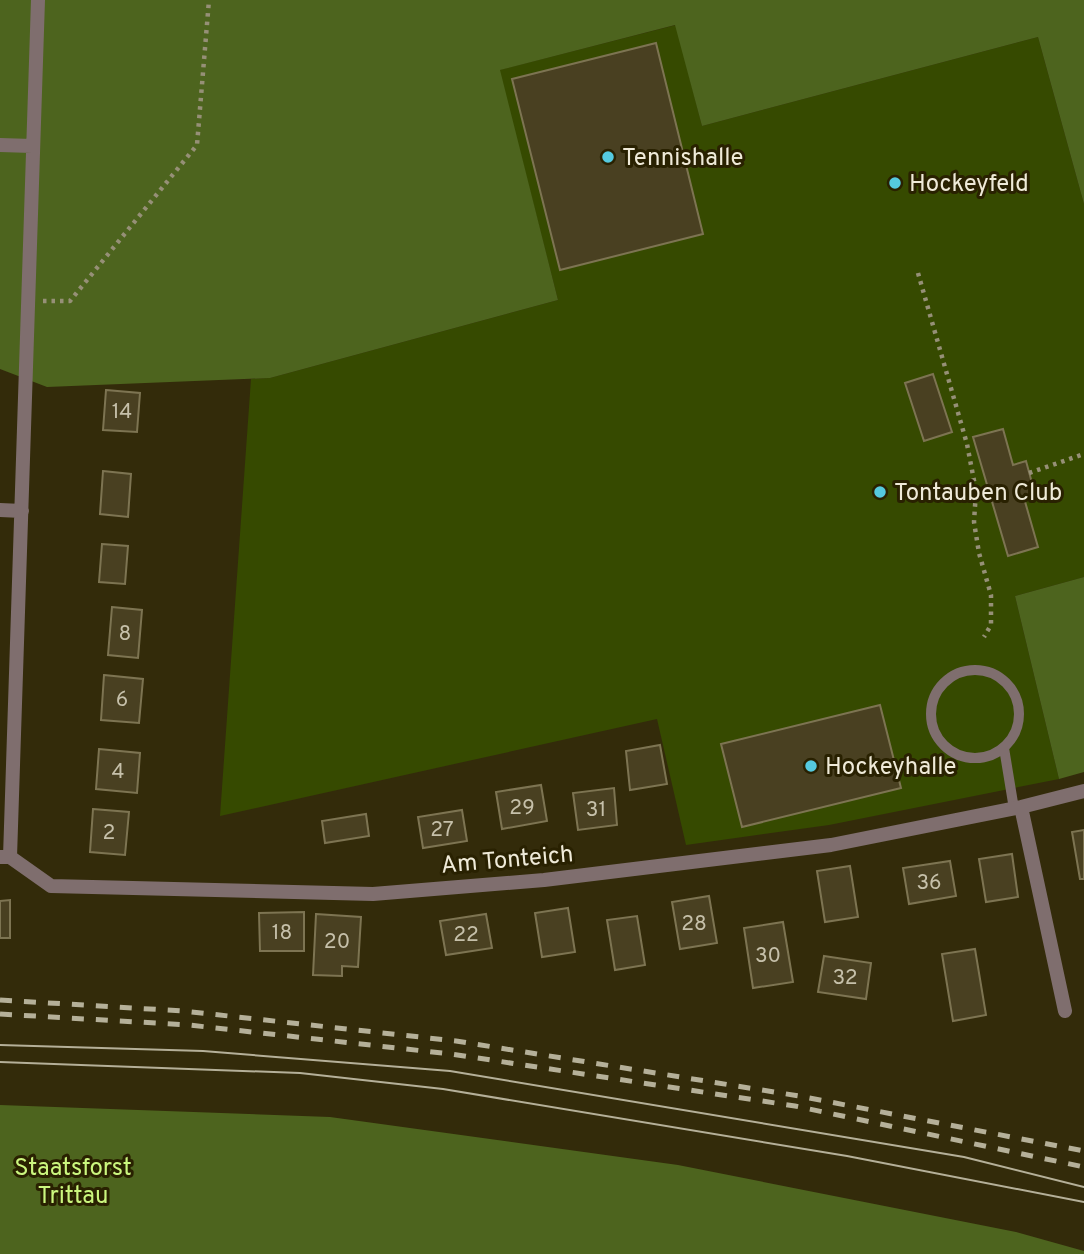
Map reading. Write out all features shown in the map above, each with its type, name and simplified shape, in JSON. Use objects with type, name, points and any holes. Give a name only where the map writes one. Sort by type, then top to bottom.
[{"type":"street","points":[[5,857],[22,511],[38,0]]},
{"type":"street","points":[[0,145],[32,146]]},
{"type":"street","points":[[0,510],[22,511]]},
{"type":"street","name":"Am Tonteich","points":[[5,857],[51,886],[373,894],[544,880],[831,845],[1018,808],[1084,791]]},
{"type":"street","points":[[1018,808],[1065,1011]]},
{"type":"lane","points":[[970,670],[984,670],[1009,684],[1020,710],[1019,724],[1014,737],[1004,748],[991,756],[977,759],[961,757],[948,750],[938,738],[932,724],[931,709],[935,695],[944,682],[970,670]]},
{"type":"lane","points":[[1004,748],[1018,808]]},
{"type":"path","points":[[28,300],[70,301],[197,145],[209,0]]},
{"type":"path","points":[[918,273],[967,444],[976,491],[974,522],[979,553],[991,595],[991,625],[984,637]]},
{"type":"path","points":[[1029,473],[1084,454]]},
{"type":"path","points":[[976,491],[988,487]]},
{"type":"green space","points":[[0,0],[1084,0],[1084,204],[1038,37],[702,126],[675,25],[500,70],[558,300],[270,378],[47,387],[0,369]]},
{"type":"green space","name":"Tontauben Club","points":[[676,25],[702,126],[1038,37],[1084,204],[1084,577],[1015,596],[1059,779],[829,825],[686,845],[657,719],[220,816],[251,379],[270,378],[558,300],[499,70]]},
{"type":"green space","points":[[1084,577],[1084,772],[1059,779],[1015,596]]},
{"type":"green space","name":"Staatsforst Trittau","points":[[0,1105],[330,1117],[678,1165],[1016,1232],[1084,1251],[1084,1254],[0,1254]]},
{"type":"building","name":"Tennishalle","points":[[656,43],[703,234],[560,270],[512,79]]},
{"type":"building","points":[[933,374],[952,432],[924,441],[905,383]]},
{"type":"building","points":[[106,390],[140,393],[137,432],[103,430]]},
{"type":"building","points":[[1003,429],[1013,465],[1026,461],[1035,494],[1024,498],[1038,547],[1008,556],[973,437]]},
{"type":"building","points":[[103,471],[131,474],[128,517],[100,514]]},
{"type":"building","points":[[102,544],[128,546],[125,584],[99,582]]},
{"type":"building","points":[[112,607],[142,610],[138,658],[108,655]]},
{"type":"building","points":[[104,675],[143,679],[139,723],[101,720]]},
{"type":"building","name":"Hockeyhalle","points":[[880,705],[901,788],[742,827],[721,744]]},
{"type":"building","points":[[660,745],[667,784],[630,790],[626,751]]},
{"type":"building","points":[[99,749],[140,753],[137,793],[96,789]]},
{"type":"building","points":[[541,785],[547,821],[502,829],[496,792]]},
{"type":"building","points":[[614,788],[617,825],[578,830],[573,793]]},
{"type":"building","points":[[93,809],[129,812],[125,855],[90,852]]},
{"type":"building","points":[[462,810],[467,841],[423,848],[418,817]]},
{"type":"building","points":[[366,814],[369,836],[325,843],[322,821]]},
{"type":"building","points":[[1084,830],[1084,879],[1080,879],[1072,832]]},
{"type":"building","points":[[1012,854],[1018,897],[986,902],[979,859]]},
{"type":"building","points":[[950,861],[956,896],[909,904],[903,868]]},
{"type":"building","points":[[850,866],[858,917],[825,922],[817,871]]},
{"type":"building","points":[[709,896],[717,943],[680,949],[672,902]]},
{"type":"building","points":[[10,900],[10,938],[0,938],[0,901]]},
{"type":"building","points":[[568,908],[575,952],[542,957],[535,913]]},
{"type":"building","points":[[304,912],[304,951],[260,951],[259,913]]},
{"type":"building","points":[[316,914],[361,917],[358,967],[342,966],[342,976],[313,975]]},
{"type":"building","points":[[486,914],[492,948],[446,955],[440,921]]},
{"type":"building","points":[[637,916],[645,965],[615,970],[607,920]]},
{"type":"building","points":[[783,922],[793,982],[753,988],[744,928]]},
{"type":"building","points":[[975,949],[986,1015],[953,1021],[942,954]]},
{"type":"building","points":[[824,956],[871,963],[866,999],[818,992]]},
{"type":"tram line","points":[[0,1045],[203,1051],[450,1071],[964,1157],[1084,1187]]},
{"type":"tram line","points":[[0,1062],[300,1073],[443,1089],[847,1156],[1084,1202]]},
{"type":"railway","points":[[0,1000],[183,1011],[456,1041],[799,1096],[1084,1151]]},
{"type":"railway","points":[[0,1014],[189,1025],[451,1054],[795,1106],[1084,1167]]},
{"type":"place","name":"Tennishalle","points":[[608,157]]},
{"type":"place","name":"Hockeyfeld","points":[[895,183]]},
{"type":"place","name":"Tontauben Club","points":[[880,492]]},
{"type":"place","name":"Hockeyhalle","points":[[811,766]]}]
